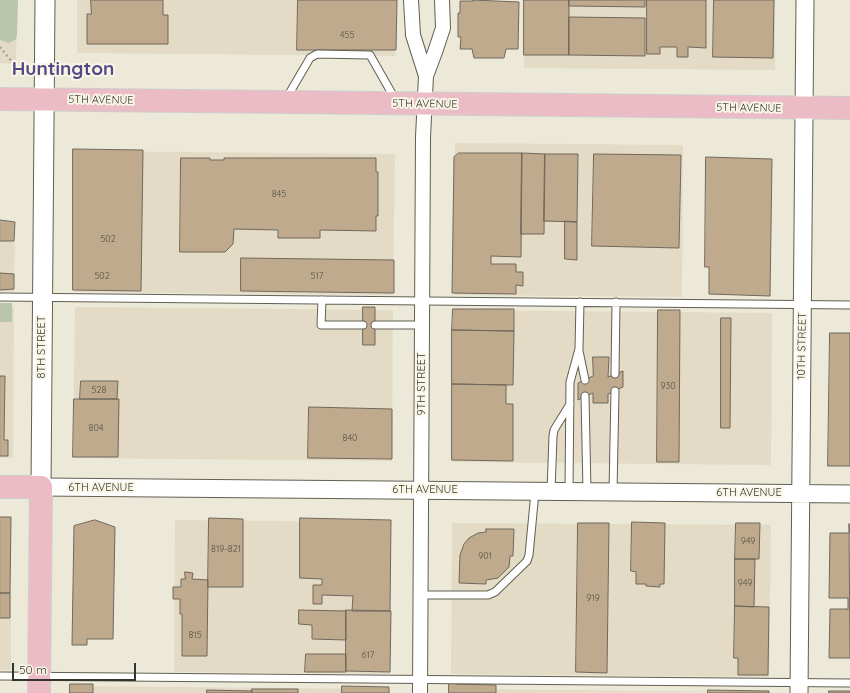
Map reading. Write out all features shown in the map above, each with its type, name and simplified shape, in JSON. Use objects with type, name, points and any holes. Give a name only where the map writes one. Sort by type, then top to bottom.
[{"type":"main road","name":"8TH STREET","points":[[39,684],[45,0]]},
{"type":"main road","name":"5TH AVENUE","points":[[0,99],[850,108]]},
{"type":"main road","name":"6TH AVENUE","points":[[0,487],[41,487]]},
{"type":"street","name":"9TH STREET","points":[[411,0],[412,35],[426,76]]},
{"type":"street","name":"9TH STREET","points":[[420,687],[422,300],[425,104],[426,76],[436,52],[442,28],[442,0]]},
{"type":"street","name":"10TH STREET","points":[[799,688],[805,0]]},
{"type":"street","name":"6TH AVENUE","points":[[41,487],[850,494]]},
{"type":"lane","points":[[284,102],[313,55],[367,54],[372,57],[398,104]]},
{"type":"lane","points":[[0,297],[850,304]]},
{"type":"lane","points":[[322,300],[321,325],[363,325]]},
{"type":"lane","points":[[569,491],[570,382],[578,349],[580,302]]},
{"type":"lane","points":[[615,374],[616,302]]},
{"type":"lane","points":[[375,325],[422,325]]},
{"type":"lane","points":[[578,349],[585,380]]},
{"type":"lane","points":[[613,492],[615,391]]},
{"type":"lane","points":[[586,396],[586,491]]},
{"type":"lane","points":[[420,595],[488,595],[495,592],[527,562],[543,491],[554,430],[570,404]]},
{"type":"lane","points":[[0,676],[39,684],[799,688],[850,683]]},
{"type":"path","points":[[0,47],[17,68]]},
{"type":"shaded area","points":[[0,0],[17,0],[16,64],[0,63]]},
{"type":"shaded area","points":[[77,0],[396,0],[395,56],[77,53]]},
{"type":"shaded area","points":[[525,0],[775,0],[775,70],[524,68]]},
{"type":"shaded area","points":[[455,143],[683,145],[682,297],[454,295]]},
{"type":"shaded area","points":[[76,151],[395,154],[393,295],[75,292]]},
{"type":"shaded area","points":[[0,223],[15,223],[14,292],[0,291]]},
{"type":"shaded area","points":[[0,306],[14,306],[13,458],[0,458]]},
{"type":"shaded area","points":[[75,307],[393,310],[392,461],[73,458]]},
{"type":"shaded area","points":[[454,310],[772,313],[771,465],[453,462]]},
{"type":"shaded area","points":[[175,520],[391,522],[390,674],[174,672]]},
{"type":"shaded area","points":[[452,523],[771,525],[769,677],[451,674]]},
{"type":"shaded area","points":[[0,594],[11,594],[11,670],[0,670]]},
{"type":"shaded area","points":[[71,686],[390,689],[390,693],[71,693]]},
{"type":"shaded area","points":[[451,689],[769,692],[451,693]]},
{"type":"green space","points":[[0,0],[18,0],[17,35],[16,39],[9,43],[0,40]]},
{"type":"green space","points":[[0,303],[12,303],[12,322],[0,322]]},
{"type":"building","points":[[91,0],[163,0],[163,15],[168,15],[168,44],[87,44],[87,14],[91,14]]},
{"type":"building","points":[[298,0],[397,0],[396,50],[297,50]]},
{"type":"building","points":[[473,0],[519,2],[518,49],[506,49],[504,58],[474,58],[472,49],[460,49],[461,37],[458,37],[458,13],[460,13],[460,1]]},
{"type":"building","points":[[524,0],[569,0],[569,55],[524,55]]},
{"type":"building","points":[[569,0],[645,0],[645,7],[569,6]]},
{"type":"building","points":[[647,0],[706,0],[706,48],[688,47],[688,57],[677,57],[677,47],[660,47],[660,54],[647,54]]},
{"type":"building","points":[[714,0],[774,0],[773,58],[713,57]]},
{"type":"building","points":[[569,17],[645,18],[645,56],[569,55]]},
{"type":"building","points":[[73,149],[143,150],[141,291],[73,290]]},
{"type":"building","points":[[459,153],[522,153],[521,257],[491,256],[491,264],[516,264],[516,272],[523,272],[523,286],[516,285],[516,294],[452,293],[454,157]]},
{"type":"building","points":[[522,153],[545,154],[544,234],[521,234]]},
{"type":"building","points":[[545,154],[578,154],[577,222],[544,221]]},
{"type":"building","points":[[594,154],[681,155],[679,248],[592,246]]},
{"type":"building","points":[[706,157],[772,159],[770,296],[709,294],[709,267],[705,267]]},
{"type":"building","points":[[181,158],[210,158],[210,160],[224,160],[224,158],[376,158],[376,172],[378,172],[378,216],[376,216],[376,231],[320,230],[320,238],[278,238],[278,230],[234,229],[233,244],[225,252],[180,252]]},
{"type":"building","points":[[0,220],[15,222],[14,241],[0,241]]},
{"type":"building","points":[[565,221],[577,222],[577,260],[565,259]]},
{"type":"building","points":[[241,258],[394,260],[394,293],[241,291]]},
{"type":"building","points":[[0,273],[14,274],[14,289],[0,290]]},
{"type":"building","points":[[363,307],[375,307],[375,345],[363,345]]},
{"type":"building","points":[[453,309],[514,309],[514,331],[452,330]]},
{"type":"building","points":[[658,310],[680,310],[679,462],[657,462]]},
{"type":"building","points":[[721,318],[731,318],[730,428],[721,428]]},
{"type":"building","points":[[452,330],[514,331],[513,385],[452,384]]},
{"type":"building","points":[[830,333],[850,333],[850,466],[828,466]]},
{"type":"building","points":[[593,357],[609,357],[608,377],[623,371],[623,387],[608,394],[608,403],[593,403],[593,393],[578,400],[578,383],[593,376]]},
{"type":"building","points":[[0,376],[5,376],[4,440],[8,440],[8,456],[0,456]]},
{"type":"building","points":[[81,381],[118,381],[117,399],[80,399]]},
{"type":"building","points":[[452,384],[506,385],[506,404],[513,404],[513,461],[452,460]]},
{"type":"building","points":[[74,399],[119,399],[118,457],[73,457]]},
{"type":"building","points":[[309,407],[392,409],[392,459],[308,458]]},
{"type":"building","points":[[0,517],[11,517],[10,593],[0,593]]},
{"type":"building","points":[[209,518],[243,519],[243,587],[208,587]]},
{"type":"building","points":[[300,518],[391,520],[390,611],[352,611],[353,596],[322,595],[322,604],[313,604],[313,585],[322,585],[322,579],[300,578]]},
{"type":"building","points":[[95,520],[115,527],[113,639],[87,639],[87,645],[72,645],[74,526]]},
{"type":"building","points":[[632,522],[665,523],[664,584],[660,584],[660,587],[646,586],[646,584],[636,584],[636,572],[631,571]]},
{"type":"building","points":[[578,523],[609,523],[607,673],[576,672]]},
{"type":"building","points":[[736,523],[760,523],[759,559],[735,559]]},
{"type":"building","points":[[849,524],[850,658],[829,658],[830,609],[848,609],[848,598],[829,598],[830,533],[849,533]]},
{"type":"building","points":[[486,529],[514,529],[513,556],[510,556],[509,567],[498,578],[486,580],[486,584],[459,583],[460,555],[464,544],[469,538],[478,533],[486,532]]},
{"type":"building","points":[[735,559],[755,559],[754,607],[735,606]]},
{"type":"building","points":[[185,572],[193,573],[192,579],[208,580],[207,656],[182,656],[182,614],[180,614],[180,599],[173,599],[173,587],[181,587],[181,579],[185,579]]},
{"type":"building","points":[[0,593],[10,593],[10,618],[0,618]]},
{"type":"building","points":[[735,606],[769,607],[768,675],[738,675],[738,658],[734,658]]},
{"type":"building","points":[[299,610],[346,611],[346,640],[312,639],[312,625],[299,624]]},
{"type":"building","points":[[346,610],[391,611],[390,672],[346,671]]},
{"type":"building","points":[[306,654],[346,654],[346,672],[305,672]]},
{"type":"building","points":[[449,683],[496,685],[496,693],[449,693]]},
{"type":"building","points":[[70,684],[93,684],[93,693],[70,693]]},
{"type":"building","points":[[342,686],[389,687],[389,693],[342,693]]},
{"type":"building","points":[[252,689],[298,689],[298,693],[252,693]]},
{"type":"building","points":[[207,690],[252,691],[252,693],[207,693]]},
{"type":"building","points":[[708,690],[769,691],[769,693],[708,693]]},
{"type":"building","points":[[829,691],[850,691],[850,693],[829,693]]},
{"type":"district","name":"Huntington","points":[[63,69]]}]
